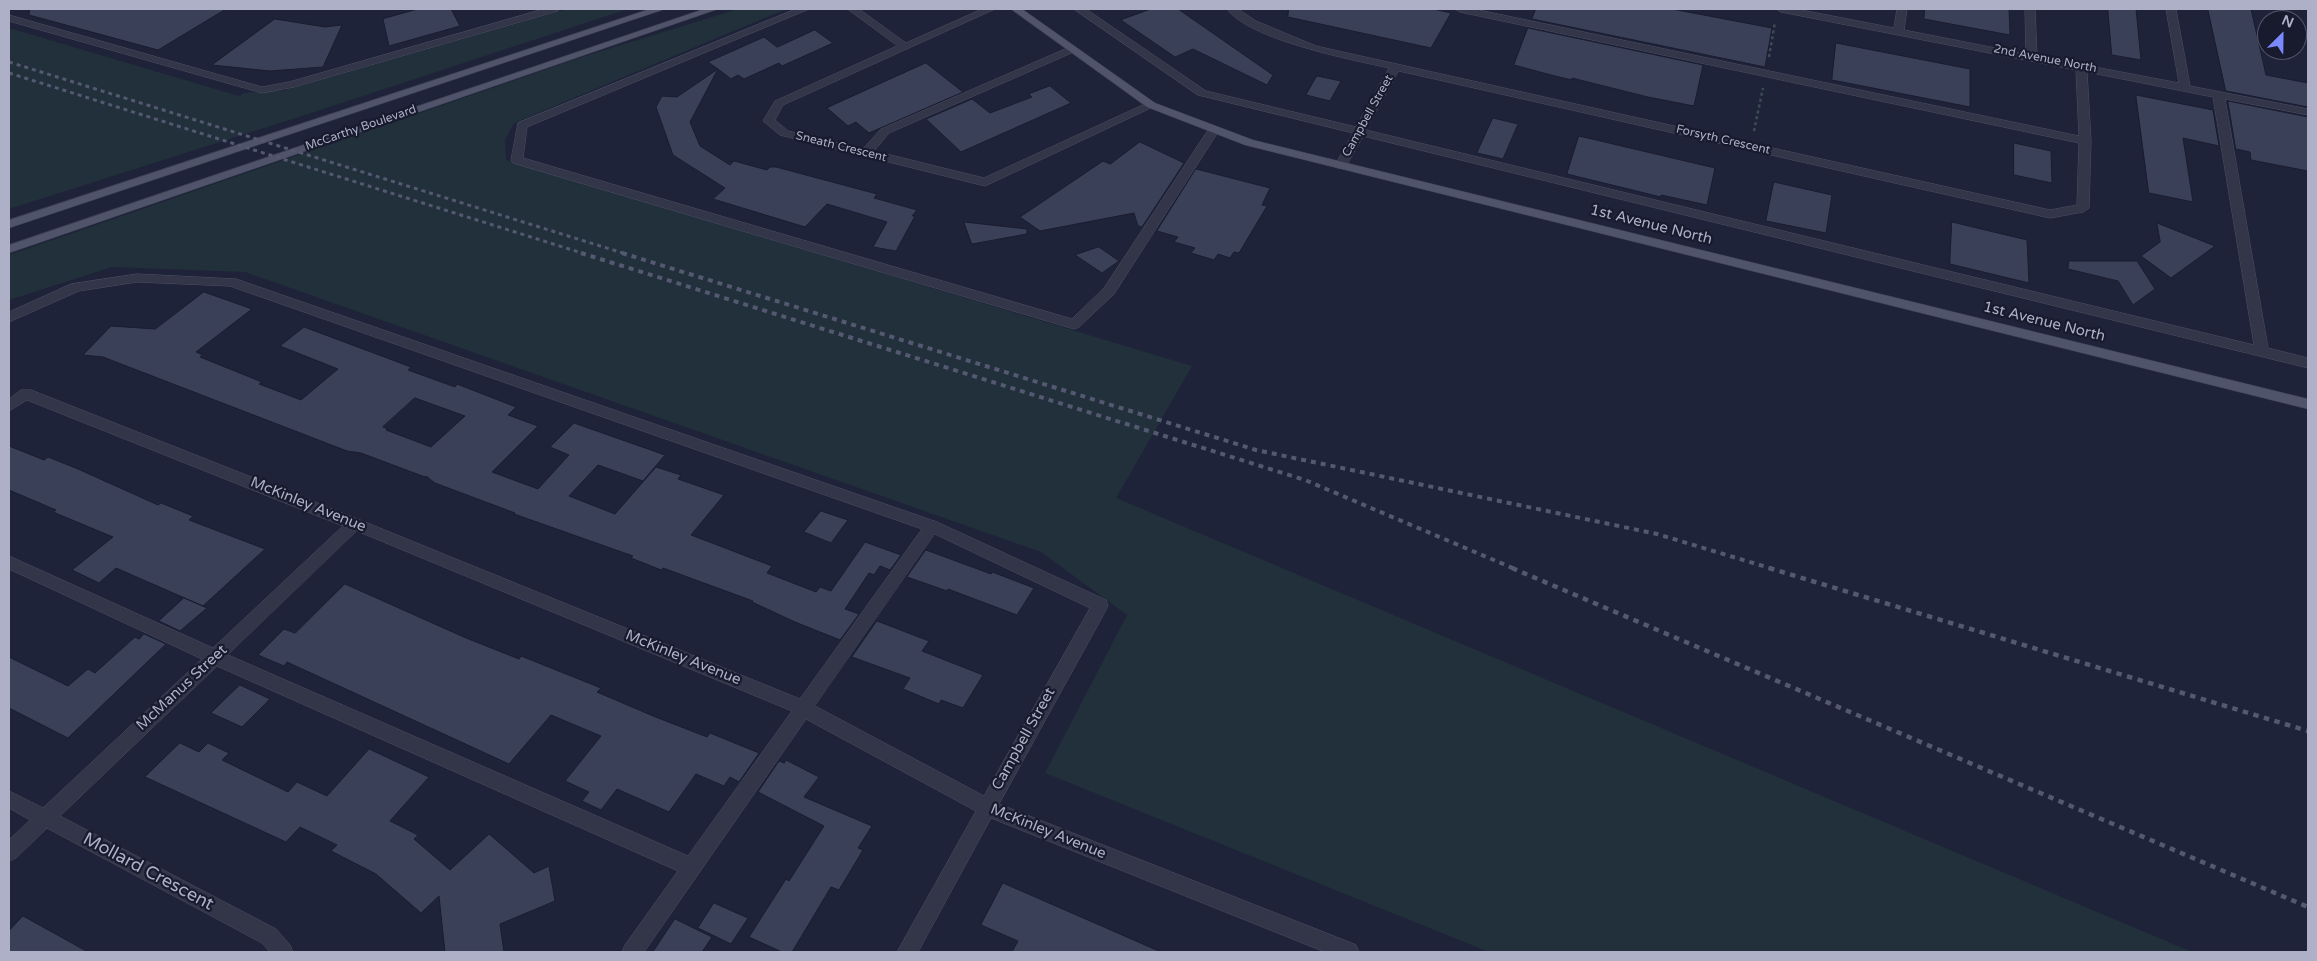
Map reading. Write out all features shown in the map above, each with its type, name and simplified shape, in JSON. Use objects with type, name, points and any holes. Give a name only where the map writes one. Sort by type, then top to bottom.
[{"type":"main road","name":"McCarthy Boulevard","points":[[9,224],[660,9]]},
{"type":"main road","name":"McCarthy Boulevard","points":[[9,249],[713,9]]},
{"type":"main road","name":"1st Avenue North","points":[[1016,9],[1151,105],[1249,143],[2308,404]]},
{"type":"street","points":[[9,18],[262,90],[290,85],[554,9]]},
{"type":"street","points":[[804,9],[522,124],[518,160],[1074,324],[1110,291],[1214,129]]},
{"type":"street","points":[[853,9],[906,47]]},
{"type":"street","name":"Sneath Crescent","points":[[990,9],[779,103],[769,121],[784,133],[985,182],[1151,105]]},
{"type":"street","points":[[1079,9],[1202,93],[2308,362]]},
{"type":"street","name":"Forsyth Crescent","points":[[1232,9],[1252,23],[1313,48],[2050,214],[2083,208],[2085,141],[2081,67]]},
{"type":"street","points":[[1460,9],[2085,141]]},
{"type":"street","name":"2nd Avenue North","points":[[1781,9],[2308,112]]},
{"type":"street","points":[[1899,31],[1902,9]]},
{"type":"street","points":[[2030,9],[2032,57]]},
{"type":"street","points":[[2171,9],[2185,87]]},
{"type":"street","points":[[866,153],[885,132],[1072,48]]},
{"type":"street","name":"Campbell Street","points":[[1341,165],[1395,68]]},
{"type":"street","points":[[2218,94],[2262,352]]},
{"type":"street","points":[[9,317],[76,287],[137,278],[231,282],[932,526],[632,952]]},
{"type":"street","name":"McKinley Avenue","points":[[9,406],[26,394],[356,524],[803,708],[986,807],[1348,952]]},
{"type":"street","name":"McManus Street","points":[[9,852],[356,524]]},
{"type":"street","name":"Campbell Street","points":[[907,952],[1100,605],[932,526]]},
{"type":"street","points":[[9,562],[215,657],[691,867]]},
{"type":"street","name":"Mollard Crescent","points":[[9,799],[269,936],[283,952]]},
{"type":"shaded area","points":[[568,9],[628,9],[305,115],[9,209],[9,28],[239,96],[244,93],[285,90]]},
{"type":"shaded area","points":[[738,9],[786,9],[514,123],[505,140],[506,160],[1192,366],[1116,498],[2192,952],[1489,952],[1045,773],[1127,615],[1041,552],[245,272],[112,267],[9,300],[9,255],[582,57]]},
{"type":"building","points":[[30,9],[226,9],[158,50],[29,15]]},
{"type":"building","points":[[418,9],[451,9],[460,26],[389,46],[383,19]]},
{"type":"building","points":[[1151,9],[1178,9],[1273,75],[1267,85],[1193,49],[1175,57],[1121,20]]},
{"type":"building","points":[[1289,9],[1433,9],[1451,13],[1431,48],[1288,17]]},
{"type":"building","points":[[1536,9],[1672,9],[1772,28],[1765,67],[1532,19]]},
{"type":"building","points":[[1925,9],[2009,9],[2010,35],[1924,19]]},
{"type":"building","points":[[2108,9],[2136,9],[2141,60],[2112,55]]},
{"type":"building","points":[[2208,9],[2251,9],[2257,35],[2257,60],[2263,60],[2266,75],[2308,83],[2308,107],[2226,91]]},
{"type":"building","points":[[275,19],[325,27],[342,25],[323,67],[270,71],[212,65]]},
{"type":"building","points":[[1528,28],[1703,65],[1694,106],[1648,97],[1572,78],[1572,80],[1514,65]]},
{"type":"building","points":[[815,30],[833,43],[782,66],[779,63],[744,79],[738,75],[731,79],[708,62],[764,37],[777,47]]},
{"type":"building","points":[[1836,43],[1970,69],[1970,107],[1832,80]]},
{"type":"building","points":[[926,63],[963,92],[869,133],[856,122],[848,126],[827,108]]},
{"type":"building","points":[[718,69],[690,122],[700,146],[730,165],[734,161],[767,170],[770,167],[776,167],[877,194],[874,198],[917,210],[912,216],[915,216],[896,251],[873,247],[887,222],[827,204],[805,227],[713,199],[725,188],[673,155],[656,107],[662,96],[677,97]]},
{"type":"building","points":[[1317,76],[1341,81],[1330,101],[1306,95]]},
{"type":"building","points":[[1050,86],[1071,103],[961,152],[926,119],[972,99],[990,113],[1032,97],[1029,94]]},
{"type":"building","points":[[2136,95],[2213,110],[2219,146],[2183,138],[2193,202],[2149,193]]},
{"type":"building","points":[[2228,101],[2308,117],[2308,171],[2251,160],[2250,152],[2236,149]]},
{"type":"building","points":[[1493,118],[1518,124],[1503,159],[1477,153]]},
{"type":"building","points":[[1579,136],[1715,168],[1707,205],[1661,195],[1661,197],[1567,174]]},
{"type":"building","points":[[1140,142],[1184,163],[1142,227],[1138,226],[1134,213],[1040,231],[1020,217],[1103,161],[1110,164]]},
{"type":"building","points":[[2014,143],[2051,151],[2052,183],[2014,175]]},
{"type":"building","points":[[1196,169],[1270,188],[1262,205],[1267,206],[1239,253],[1234,252],[1230,258],[1218,254],[1214,260],[1191,253],[1195,248],[1174,242],[1178,237],[1157,231]]},
{"type":"building","points":[[1774,182],[1832,195],[1826,233],[1766,221]]},
{"type":"building","points":[[964,222],[1027,229],[1027,234],[972,244]]},
{"type":"building","points":[[1952,222],[2027,240],[2029,283],[1950,264]]},
{"type":"building","points":[[2157,223],[2215,246],[2171,278],[2141,256],[2160,242]]},
{"type":"building","points":[[1099,247],[1119,261],[1102,273],[1075,255]]},
{"type":"building","points":[[2069,261],[2137,261],[2155,289],[2133,305],[2118,281],[2068,269]]},
{"type":"building","points":[[204,292],[252,309],[196,352],[203,355],[200,357],[262,382],[259,384],[301,400],[338,369],[280,346],[304,327],[411,367],[408,370],[455,387],[457,384],[516,407],[508,415],[538,426],[492,472],[538,489],[569,455],[550,447],[574,423],[665,455],[643,481],[598,465],[569,496],[615,514],[656,467],[681,475],[678,479],[724,495],[691,535],[772,566],[767,573],[816,592],[820,587],[831,591],[865,542],[901,555],[890,570],[880,566],[874,575],[869,573],[845,609],[859,614],[840,640],[795,622],[753,601],[663,568],[661,570],[631,558],[633,556],[514,514],[435,483],[426,476],[361,453],[347,451],[103,357],[83,355],[111,326],[155,329]],"holes":[[[415,398],[465,416],[431,447],[386,430],[388,429],[383,427]]]},
{"type":"building","points":[[9,446],[44,460],[48,457],[78,469],[158,505],[161,503],[193,516],[189,520],[265,549],[203,606],[116,568],[99,583],[72,570],[113,537],[53,512],[56,510],[9,490]]},
{"type":"building","points":[[821,511],[848,520],[831,543],[804,532]]},
{"type":"building","points":[[926,550],[1034,588],[1017,615],[948,589],[947,591],[907,577]]},
{"type":"building","points":[[345,584],[466,638],[519,659],[521,656],[601,688],[597,692],[653,716],[707,737],[710,733],[759,753],[739,782],[730,777],[724,786],[696,774],[669,812],[617,789],[601,810],[582,801],[589,792],[565,781],[601,736],[551,715],[509,764],[287,662],[284,666],[258,655],[284,629],[295,633]]},
{"type":"building","points":[[184,598],[207,608],[180,631],[159,621]]},
{"type":"building","points":[[877,621],[929,641],[922,651],[983,675],[963,708],[941,700],[939,704],[903,689],[910,678],[852,657]]},
{"type":"building","points":[[144,634],[166,644],[68,738],[9,708],[9,657],[68,686],[88,669],[95,673],[135,637],[139,639]]},
{"type":"building","points":[[240,685],[270,699],[242,727],[211,713]]},
{"type":"building","points":[[180,743],[199,752],[208,743],[229,753],[222,760],[288,792],[297,782],[327,796],[369,749],[429,777],[390,821],[418,835],[414,839],[450,870],[489,834],[534,873],[549,866],[555,901],[500,924],[504,952],[445,952],[439,896],[421,913],[376,874],[331,851],[337,845],[300,827],[286,842],[145,777]]},
{"type":"building","points":[[786,760],[819,777],[804,797],[872,826],[858,848],[863,850],[839,890],[831,887],[792,952],[782,952],[749,937],[786,879],[789,881],[824,826],[758,792],[779,761],[784,763]]},
{"type":"building","points":[[1003,883],[1161,952],[1012,952],[1018,941],[981,925]]},
{"type":"building","points":[[714,903],[748,918],[731,944],[698,928]]},
{"type":"building","points":[[23,916],[88,952],[9,952],[9,931]]},
{"type":"building","points":[[675,919],[712,937],[702,952],[653,952]]},
{"type":"railway","points":[[9,62],[626,254]]},
{"type":"railway","points":[[9,73],[585,254]]},
{"type":"railway","points":[[581,253],[1305,480],[1515,569]]},
{"type":"railway","points":[[622,253],[1256,450],[1657,534],[1773,569]]},
{"type":"railway","points":[[1512,568],[2308,907]]},
{"type":"railway","points":[[1769,568],[2308,731]]}]
